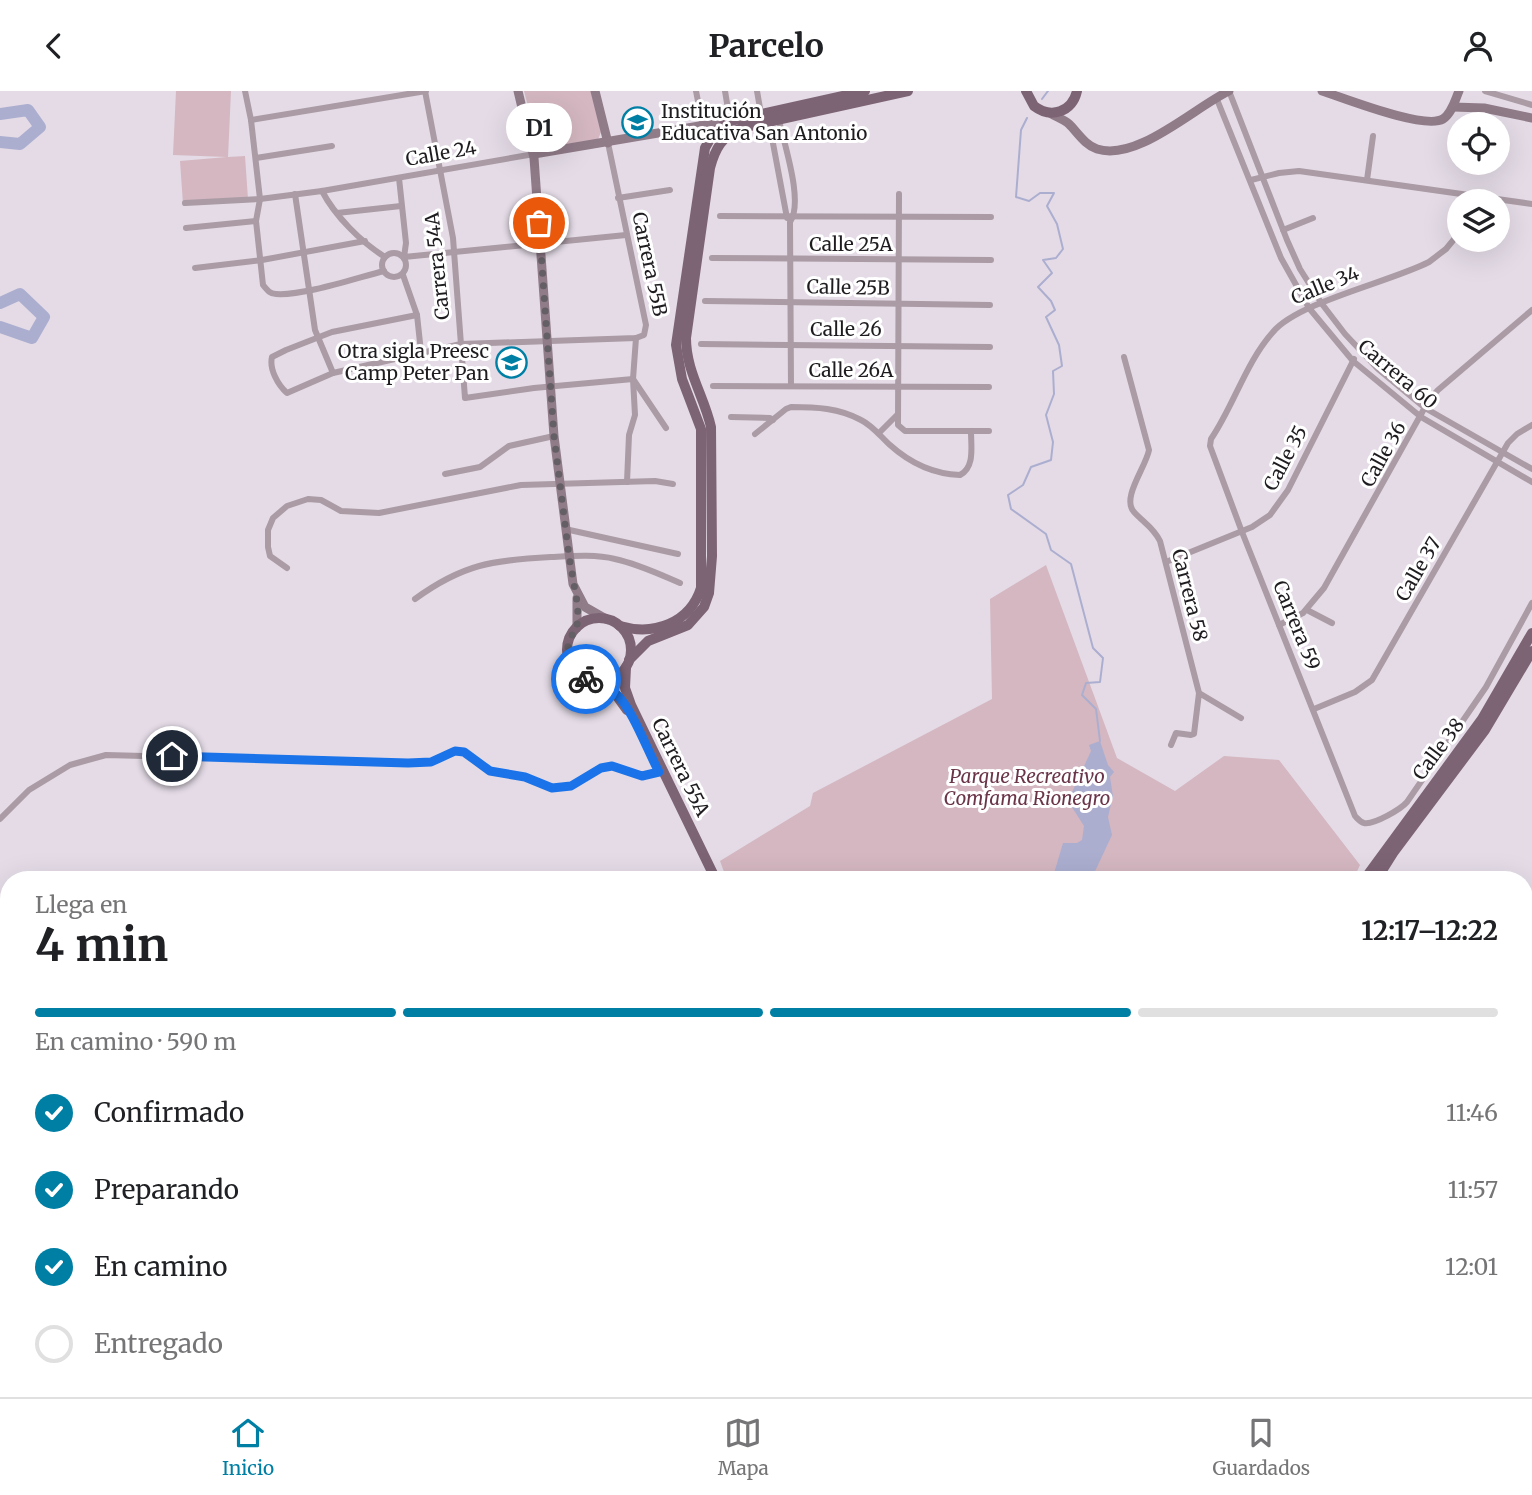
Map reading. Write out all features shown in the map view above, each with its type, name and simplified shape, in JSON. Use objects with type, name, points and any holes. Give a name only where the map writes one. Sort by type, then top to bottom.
[{"type":"main road","points":[[518,91],[534,154],[554,436],[576,593],[577,628],[568,644],[570,662],[581,676],[598,682],[612,679],[648,641],[688,625],[704,607],[709,593],[712,556],[710,427],[708,413],[688,365],[685,338],[710,168],[720,143],[731,126]]},
{"type":"main road","name":"Carrera 55B","points":[[595,91],[608,143]]},
{"type":"main road","name":"Calle 24","points":[[769,118],[865,91]]},
{"type":"main road","name":"Calle 24","points":[[534,154],[702,127],[731,126],[908,91]]},
{"type":"main road","points":[[1050,113],[1061,112],[1069,106],[1077,91]]},
{"type":"main road","points":[[1024,93],[1038,110],[1067,122],[1088,145],[1113,151],[1150,139],[1229,91]]},
{"type":"main road","points":[[1322,91],[1386,113],[1427,121],[1442,119],[1453,107],[1459,91]]},
{"type":"main road","points":[[1069,106],[1079,135]]},
{"type":"main road","points":[[1453,107],[1485,108],[1532,118]]},
{"type":"main road","points":[[576,593],[585,607],[620,626],[639,631],[675,621],[688,613],[698,598],[701,588],[701,429],[682,379],[676,345],[702,157],[709,139],[731,126]]},
{"type":"main road","points":[[702,127],[709,139]]},
{"type":"main road","points":[[577,628],[593,619],[606,619]]},
{"type":"main road","points":[[620,626],[630,642],[627,663]]},
{"type":"main road","name":"Calle 38","points":[[1371,871],[1482,719],[1532,633]]},
{"type":"main road","name":"Calle 38","points":[[1382,871],[1491,720],[1532,651]]},
{"type":"main road","name":"Carrera 55A","points":[[627,663],[625,688],[631,705],[712,871]]},
{"type":"main road","name":"Carrera 55A","points":[[598,682],[614,692],[623,702],[705,871]]},
{"type":"street","points":[[244,91],[256,157],[260,199],[256,221],[267,291],[274,294],[310,290],[384,271]]},
{"type":"street","points":[[251,120],[383,95],[425,91]]},
{"type":"street","name":"Carrera 54A","points":[[425,91],[455,252],[465,398],[550,387]]},
{"type":"street","points":[[696,91],[702,127]]},
{"type":"street","points":[[725,91],[731,126]]},
{"type":"street","points":[[757,91],[769,118],[796,203],[790,219]]},
{"type":"street","name":"Carrera 60","points":[[1229,91],[1300,269],[1322,304],[1360,352],[1425,408],[1532,469]]},
{"type":"street","points":[[1485,91],[1532,105]]},
{"type":"street","name":"Carrera 60","points":[[1216,97],[1281,258],[1310,308],[1353,361],[1421,417],[1532,482]]},
{"type":"street","points":[[769,118],[790,219],[791,386]]},
{"type":"street","points":[[1367,180],[1373,136]]},
{"type":"street","name":"Carrera 55B","points":[[608,143],[646,324],[644,335],[636,338],[632,379],[635,415],[629,435],[627,482]]},
{"type":"street","points":[[256,157],[332,146]]},
{"type":"street","name":"Calle 24","points":[[185,203],[260,199],[321,191],[534,154]]},
{"type":"street","points":[[1251,180],[1299,171],[1447,193]]},
{"type":"street","points":[[398,178],[406,243],[404,257],[407,266],[402,275],[393,278],[384,271],[382,264],[385,257],[397,253],[404,257],[626,235]]},
{"type":"street","points":[[618,198],[670,190]]},
{"type":"street","points":[[321,191],[337,213],[385,257]]},
{"type":"street","points":[[295,194],[317,337],[333,373]]},
{"type":"street","points":[[899,194],[898,425],[905,431],[989,431]]},
{"type":"street","points":[[1510,202],[1532,204]]},
{"type":"street","points":[[337,213],[401,206]]},
{"type":"street","points":[[720,216],[790,219],[991,217]]},
{"type":"street","points":[[1283,230],[1313,218]]},
{"type":"street","points":[[187,228],[256,221]]},
{"type":"street","points":[[195,268],[261,260],[365,241]]},
{"type":"street","name":"Calle 34","points":[[1211,439],[1264,343],[1275,329],[1310,308],[1429,262],[1447,248]]},
{"type":"street","name":"Calle 25A","points":[[712,258],[991,260]]},
{"type":"street","points":[[402,275],[417,315],[421,352]]},
{"type":"street","name":"Calle 25B","points":[[705,301],[990,305]]},
{"type":"street","name":"Calle 36","points":[[1279,625],[1307,610],[1324,588],[1425,408],[1438,390],[1532,310]]},
{"type":"street","points":[[417,315],[317,337],[272,357],[272,370],[287,393],[333,373],[461,344],[636,338]]},
{"type":"street","name":"Calle 26","points":[[701,344],[990,347]]},
{"type":"street","name":"Calle 35","points":[[1166,562],[1242,532],[1266,519],[1288,490],[1360,352]]},
{"type":"street","name":"Carrera 58","points":[[1124,357],[1149,450],[1147,462],[1130,494],[1130,506],[1133,512],[1154,529],[1166,562],[1199,693]]},
{"type":"street","points":[[550,387],[632,379],[666,428]]},
{"type":"street","name":"Calle 26A","points":[[713,386],[989,387]]},
{"type":"street","points":[[755,434],[791,407],[835,410],[862,420],[891,446],[917,464],[927,469],[960,475],[970,466],[971,431]]},
{"type":"street","points":[[878,433],[897,415]]},
{"type":"street","points":[[731,417],[770,418],[773,421]]},
{"type":"street","name":"Calle 37","points":[[1314,709],[1355,692],[1371,680],[1497,461],[1517,434],[1532,425]]},
{"type":"street","points":[[445,474],[480,467],[509,446],[554,436]]},
{"type":"street","name":"Carrera 59","points":[[1211,439],[1211,451],[1242,532],[1355,816],[1360,822]]},
{"type":"street","points":[[287,568],[270,556],[268,530],[273,518],[287,506],[307,499],[321,500],[341,511],[379,513],[521,485],[655,481],[673,484]]},
{"type":"street","points":[[565,529],[678,554]]},
{"type":"street","points":[[415,599],[449,576],[487,563],[569,556],[612,558],[644,567],[680,583]]},
{"type":"street","name":"Calle 38","points":[[1360,822],[1372,822],[1408,802],[1486,687],[1532,603]]},
{"type":"street","points":[[1307,610],[1332,623]]},
{"type":"street","points":[[1171,745],[1176,733],[1194,734],[1199,693],[1241,718]]},
{"type":"street","points":[[0,819],[29,790],[70,765],[106,755],[408,763],[431,762],[455,751],[464,752],[490,771],[525,777],[552,788],[571,786],[601,768],[612,766],[642,776],[659,772]]},
{"type":"green space","points":[[176,91],[231,91],[228,157],[245,156],[248,199],[183,204],[180,161],[227,157],[173,155]]},
{"type":"green space","points":[[524,91],[593,91],[601,132],[597,142],[543,151],[539,148]]},
{"type":"green space","name":"Parque Recreativo Comfama Rionegro","points":[[1046,565],[1117,758],[1175,791],[1224,756],[1279,760],[1360,865],[1357,871],[724,871],[720,861],[810,806],[813,793],[992,699],[990,599]]},
{"type":"water","points":[[1100,741],[1108,765],[1114,772],[1110,777],[1113,796],[1108,817],[1112,835],[1095,871],[1055,871],[1063,843],[1077,843],[1082,840],[1084,826],[1068,801],[1091,751],[1089,745]]},
{"type":"waterway","points":[[1042,99],[1048,91]]},
{"type":"waterway","points":[[0,114],[28,110],[40,127],[20,144],[0,142]]},
{"type":"waterway","points":[[1027,118],[1021,130],[1016,197],[1029,201],[1040,193],[1054,193],[1047,206],[1057,224],[1063,249],[1056,258],[1043,260],[1052,273],[1038,287],[1051,301],[1055,310],[1046,317],[1059,345],[1062,366],[1053,371],[1054,394],[1046,415],[1053,442],[1051,460],[1031,467],[1023,485],[1008,495],[1011,509],[1046,534],[1051,550],[1071,564],[1093,648],[1103,658],[1100,682],[1086,683],[1082,695],[1096,709],[1100,741]]},
{"type":"waterway","points":[[0,303],[20,294],[44,317],[32,338],[0,327]]},
{"type":"way so far","points":[[539,223],[554,436],[578,607],[577,628],[570,638],[567,650],[572,667],[586,679]]},
{"type":"place","name":"Institución Educativa San Antonio","points":[[638,122]]},
{"type":"place","name":"D1","points":[[539,223]]},
{"type":"place","name":"Otra sigla Preesc Camp Peter Pan","points":[[512,362]]},
{"type":"route","points":[[172,756],[408,763],[431,762],[455,751],[464,752],[490,771],[525,777],[552,788],[571,786],[601,768],[612,766],[642,776],[659,772],[623,702],[608,688],[586,679]]}]
